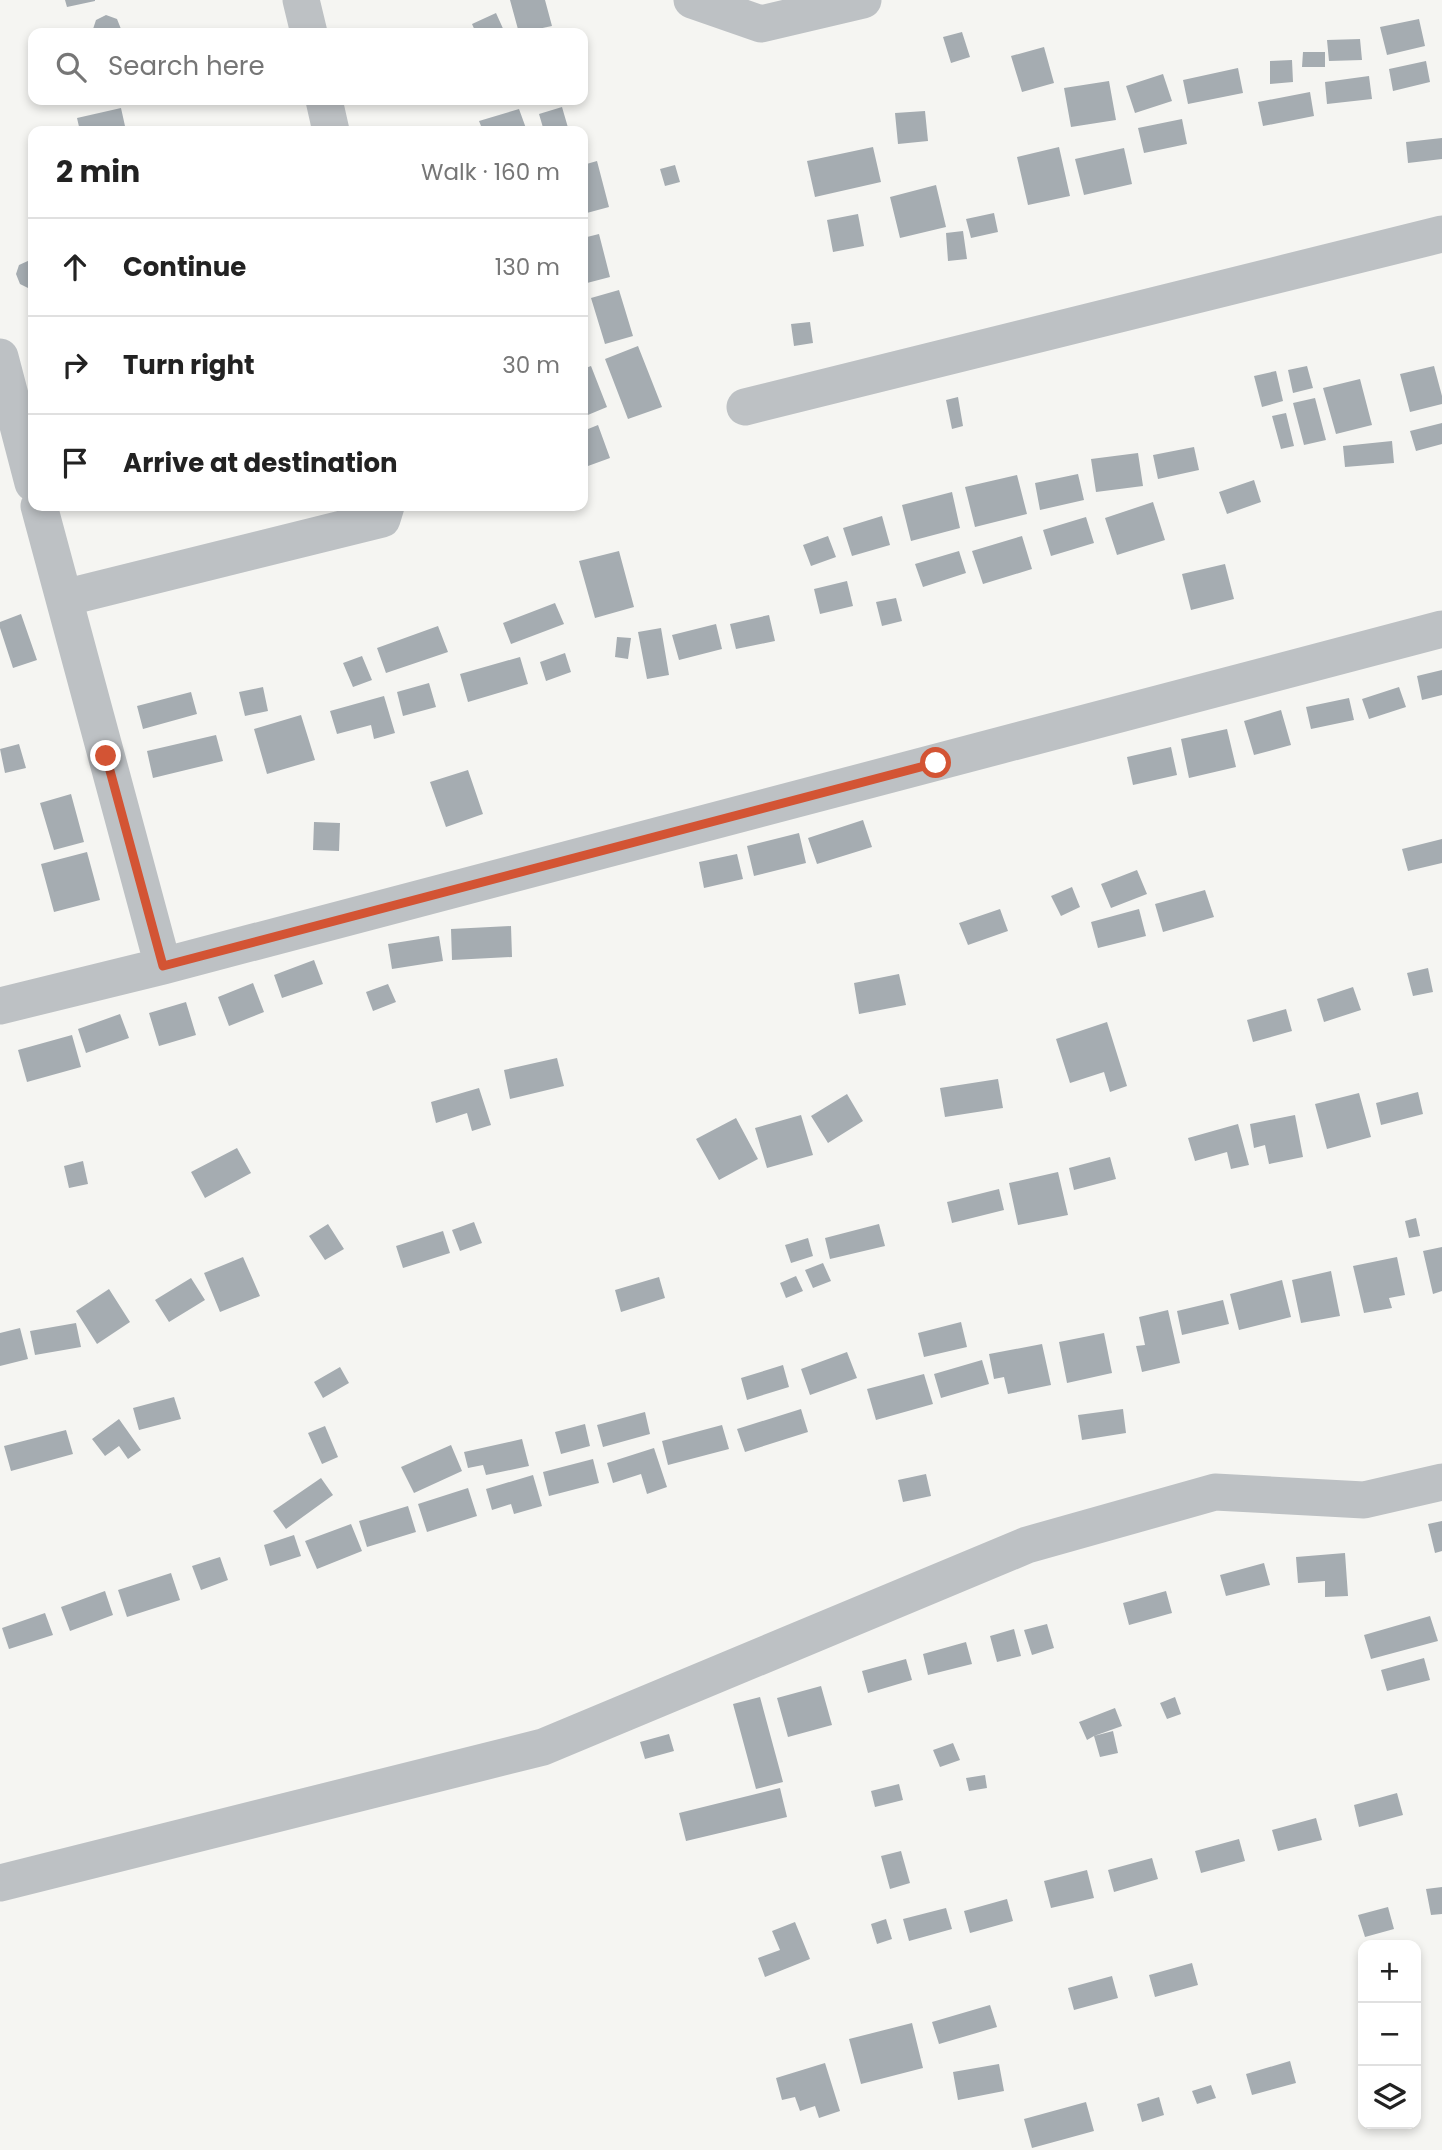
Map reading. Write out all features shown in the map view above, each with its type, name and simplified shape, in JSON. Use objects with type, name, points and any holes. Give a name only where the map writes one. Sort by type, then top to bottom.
[{"type":"street","points":[[301,0],[308,28]]},
{"type":"street","points":[[692,0],[761,24],[863,0]]},
{"type":"street","points":[[325,105],[330,126]]},
{"type":"street","points":[[744,407],[1442,234]]},
{"type":"street","points":[[0,357],[28,464]]},
{"type":"street","points":[[40,511],[163,966]]},
{"type":"street","points":[[64,598],[382,519],[384,511]]},
{"type":"street","points":[[0,1006],[163,966],[1442,629]]},
{"type":"street","points":[[0,1883],[542,1746],[1027,1545],[1214,1492],[1364,1500],[1442,1482]]},
{"type":"building","points":[[65,0],[95,0],[95,1],[67,7]]},
{"type":"building","points":[[510,0],[545,0],[552,26],[518,28]]},
{"type":"building","points":[[496,13],[503,28],[474,28],[472,24]]},
{"type":"building","points":[[106,15],[117,19],[121,28],[93,28],[96,20]]},
{"type":"building","points":[[1419,19],[1425,46],[1387,55],[1380,27]]},
{"type":"building","points":[[962,32],[970,57],[951,63],[943,37]]},
{"type":"building","points":[[1360,39],[1362,60],[1329,61],[1327,40]]},
{"type":"building","points":[[1044,47],[1054,83],[1022,92],[1011,56]]},
{"type":"building","points":[[1303,52],[1325,52],[1325,67],[1302,67]]},
{"type":"building","points":[[1292,60],[1293,82],[1270,84],[1270,61]]},
{"type":"building","points":[[1426,61],[1430,82],[1393,91],[1389,69]]},
{"type":"building","points":[[1238,68],[1243,93],[1188,104],[1183,80]]},
{"type":"building","points":[[1163,74],[1172,101],[1135,113],[1126,86]]},
{"type":"building","points":[[1369,76],[1372,99],[1327,104],[1325,82]]},
{"type":"building","points":[[1109,81],[1116,120],[1071,127],[1064,88]]},
{"type":"building","points":[[1310,92],[1314,116],[1263,126],[1258,102]]},
{"type":"building","points":[[562,107],[568,126],[543,126],[539,114]]},
{"type":"building","points":[[121,108],[125,126],[79,126],[77,118]]},
{"type":"building","points":[[519,109],[525,126],[481,126],[479,121]]},
{"type":"building","points":[[925,111],[928,141],[898,144],[895,113]]},
{"type":"building","points":[[1182,119],[1187,144],[1144,153],[1138,128]]},
{"type":"building","points":[[1442,138],[1442,159],[1408,163],[1406,142]]},
{"type":"building","points":[[873,147],[881,182],[815,197],[807,161]]},
{"type":"building","points":[[1059,147],[1070,196],[1028,205],[1017,157]]},
{"type":"building","points":[[1124,148],[1132,184],[1084,195],[1075,159]]},
{"type":"building","points":[[597,161],[609,207],[588,213],[588,164]]},
{"type":"building","points":[[675,165],[680,182],[665,186],[660,169]]},
{"type":"building","points":[[936,185],[946,227],[900,238],[890,197]]},
{"type":"building","points":[[994,213],[998,232],[971,238],[966,219]]},
{"type":"building","points":[[858,214],[864,246],[833,252],[827,220]]},
{"type":"building","points":[[963,231],[967,259],[948,261],[946,233]]},
{"type":"building","points":[[599,234],[610,277],[588,283],[588,237]]},
{"type":"building","points":[[28,261],[28,288],[20,284],[16,274],[19,265]]},
{"type":"building","points":[[619,290],[633,336],[605,344],[591,298]]},
{"type":"building","points":[[810,322],[813,343],[794,346],[791,324]]},
{"type":"building","points":[[638,346],[662,407],[628,419],[605,359]]},
{"type":"building","points":[[591,366],[607,407],[588,415],[588,367]]},
{"type":"building","points":[[1307,366],[1313,388],[1293,393],[1288,370]]},
{"type":"building","points":[[1434,366],[1442,404],[1410,412],[1400,374]]},
{"type":"building","points":[[1276,371],[1283,401],[1262,407],[1254,376]]},
{"type":"building","points":[[1360,379],[1372,425],[1336,434],[1323,388]]},
{"type":"building","points":[[958,397],[963,426],[952,429],[946,400]]},
{"type":"building","points":[[1315,398],[1326,440],[1304,445],[1293,403]]},
{"type":"building","points":[[1286,413],[1294,446],[1281,449],[1272,416]]},
{"type":"building","points":[[1442,423],[1442,444],[1416,451],[1410,431]]},
{"type":"building","points":[[598,425],[610,458],[588,466],[588,429]]},
{"type":"building","points":[[1392,441],[1394,463],[1345,467],[1343,446]]},
{"type":"building","points":[[1194,447],[1199,470],[1158,479],[1153,455]]},
{"type":"building","points":[[1138,453],[1143,486],[1096,492],[1091,459]]},
{"type":"building","points":[[1078,474],[1084,500],[1040,510],[1035,483]]},
{"type":"building","points":[[1017,475],[1027,514],[975,527],[965,487]]},
{"type":"building","points":[[1254,480],[1261,502],[1227,514],[1219,492]]},
{"type":"building","points":[[952,492],[960,528],[911,541],[902,505]]},
{"type":"building","points":[[1153,502],[1165,540],[1117,555],[1105,518]]},
{"type":"building","points":[[882,516],[890,545],[852,556],[843,528]]},
{"type":"building","points":[[1086,517],[1094,543],[1051,556],[1043,530]]},
{"type":"building","points":[[828,536],[836,557],[811,566],[803,545]]},
{"type":"building","points":[[1022,536],[1032,569],[983,584],[972,551]]},
{"type":"building","points":[[619,551],[634,607],[595,618],[579,561]]},
{"type":"building","points":[[959,551],[966,573],[923,587],[915,564]]},
{"type":"building","points":[[1225,564],[1234,599],[1191,610],[1182,574]]},
{"type":"building","points":[[847,581],[853,606],[820,614],[814,589]]},
{"type":"building","points":[[896,598],[902,621],[882,626],[876,602]]},
{"type":"building","points":[[555,603],[564,624],[511,644],[503,623]]},
{"type":"building","points":[[21,614],[37,660],[13,668],[0,622]]},
{"type":"building","points":[[769,615],[775,641],[736,649],[730,624]]},
{"type":"building","points":[[716,624],[722,649],[679,660],[672,635]]},
{"type":"building","points":[[438,626],[448,652],[386,673],[377,648]]},
{"type":"building","points":[[661,628],[669,675],[647,679],[638,632]]},
{"type":"building","points":[[617,637],[631,638],[628,659],[615,657]]},
{"type":"building","points":[[565,653],[571,672],[546,681],[540,662]]},
{"type":"building","points":[[362,656],[372,680],[353,687],[343,663]]},
{"type":"building","points":[[520,657],[528,684],[468,702],[460,674]]},
{"type":"building","points":[[1442,670],[1442,695],[1422,700],[1417,676]]},
{"type":"building","points":[[429,683],[436,707],[403,716],[397,692]]},
{"type":"building","points":[[263,687],[268,711],[245,716],[239,692]]},
{"type":"building","points":[[1399,687],[1406,707],[1369,719],[1362,699]]},
{"type":"building","points":[[191,692],[197,714],[143,729],[137,706]]},
{"type":"building","points":[[384,696],[395,733],[374,739],[371,725],[337,734],[330,711]]},
{"type":"building","points":[[1349,698],[1354,720],[1311,729],[1306,707]]},
{"type":"building","points":[[1281,710],[1291,745],[1254,755],[1244,721]]},
{"type":"building","points":[[301,715],[315,760],[267,774],[254,729]]},
{"type":"building","points":[[1227,729],[1236,767],[1189,778],[1181,739]]},
{"type":"building","points":[[216,735],[223,761],[153,778],[147,751]]},
{"type":"building","points":[[19,744],[26,768],[5,773],[0,749]]},
{"type":"building","points":[[1171,747],[1177,775],[1133,785],[1127,757]]},
{"type":"building","points":[[468,770],[483,814],[446,827],[430,782]]},
{"type":"building","points":[[71,794],[84,842],[54,850],[40,803]]},
{"type":"building","points":[[863,820],[872,847],[817,864],[808,838]]},
{"type":"building","points":[[314,822],[340,823],[339,851],[313,850]]},
{"type":"building","points":[[799,833],[806,863],[754,876],[747,846]]},
{"type":"building","points":[[1442,839],[1442,863],[1408,871],[1402,849]]},
{"type":"building","points":[[87,852],[100,900],[54,912],[41,864]]},
{"type":"building","points":[[737,854],[743,879],[704,888],[699,862]]},
{"type":"building","points":[[1137,870],[1147,894],[1111,908],[1101,884]]},
{"type":"building","points":[[1072,887],[1080,907],[1061,916],[1051,896]]},
{"type":"building","points":[[1205,890],[1214,917],[1163,932],[1155,904]]},
{"type":"building","points":[[1000,909],[1008,931],[968,945],[959,923]]},
{"type":"building","points":[[1139,909],[1146,936],[1098,948],[1091,922]]},
{"type":"building","points":[[511,926],[512,957],[452,960],[451,929]]},
{"type":"building","points":[[439,936],[443,961],[392,969],[388,944]]},
{"type":"building","points":[[314,960],[323,984],[282,998],[274,975]]},
{"type":"building","points":[[1428,968],[1433,992],[1413,996],[1407,973]]},
{"type":"building","points":[[899,974],[906,1005],[859,1014],[854,983]]},
{"type":"building","points":[[253,983],[264,1012],[229,1026],[218,997]]},
{"type":"building","points":[[388,984],[396,1002],[373,1011],[366,992]]},
{"type":"building","points":[[1353,987],[1361,1010],[1324,1022],[1317,999]]},
{"type":"building","points":[[186,1002],[196,1035],[159,1046],[149,1013]]},
{"type":"building","points":[[1286,1009],[1292,1031],[1253,1042],[1247,1020]]},
{"type":"building","points":[[120,1014],[129,1038],[86,1053],[78,1029]]},
{"type":"building","points":[[1107,1022],[1127,1086],[1110,1092],[1104,1072],[1070,1083],[1056,1039]]},
{"type":"building","points":[[72,1035],[81,1067],[27,1082],[18,1050]]},
{"type":"building","points":[[557,1058],[564,1086],[510,1099],[504,1070]]},
{"type":"building","points":[[998,1079],[1003,1108],[945,1117],[940,1088]]},
{"type":"building","points":[[479,1088],[491,1125],[472,1131],[467,1113],[436,1123],[431,1102]]},
{"type":"building","points":[[1418,1092],[1423,1114],[1381,1125],[1376,1103]]},
{"type":"building","points":[[1359,1093],[1371,1137],[1327,1149],[1315,1104]]},
{"type":"building","points":[[847,1094],[863,1121],[828,1143],[811,1116]]},
{"type":"building","points":[[801,1115],[813,1155],[767,1168],[755,1128]]},
{"type":"building","points":[[1295,1115],[1303,1157],[1269,1164],[1265,1145],[1254,1148],[1250,1124]]},
{"type":"building","points":[[736,1118],[758,1159],[719,1180],[696,1139]]},
{"type":"building","points":[[1238,1124],[1249,1165],[1231,1169],[1227,1152],[1195,1161],[1188,1138]]},
{"type":"building","points":[[237,1148],[251,1173],[205,1198],[191,1172]]},
{"type":"building","points":[[1110,1157],[1116,1179],[1074,1190],[1069,1168]]},
{"type":"building","points":[[83,1161],[88,1184],[69,1188],[64,1166]]},
{"type":"building","points":[[1058,1172],[1068,1215],[1018,1225],[1009,1183]]},
{"type":"building","points":[[999,1189],[1004,1210],[952,1223],[947,1202]]},
{"type":"building","points":[[1416,1218],[1420,1236],[1409,1238],[1405,1221]]},
{"type":"building","points":[[474,1222],[482,1243],[460,1251],[452,1230]]},
{"type":"building","points":[[328,1224],[344,1249],[325,1260],[309,1236]]},
{"type":"building","points":[[879,1224],[885,1246],[830,1259],[825,1238]]},
{"type":"building","points":[[443,1231],[450,1253],[403,1268],[396,1246]]},
{"type":"building","points":[[808,1238],[813,1256],[791,1263],[785,1245]]},
{"type":"building","points":[[1442,1247],[1442,1291],[1433,1294],[1423,1251]]},
{"type":"building","points":[[243,1257],[260,1296],[220,1312],[204,1273]]},
{"type":"building","points":[[1397,1257],[1405,1295],[1389,1298],[1392,1308],[1364,1313],[1353,1266]]},
{"type":"building","points":[[823,1263],[831,1281],[813,1288],[805,1270]]},
{"type":"building","points":[[1331,1271],[1340,1316],[1301,1323],[1292,1280]]},
{"type":"building","points":[[796,1276],[803,1291],[786,1298],[780,1283]]},
{"type":"building","points":[[659,1277],[665,1298],[621,1312],[615,1290]]},
{"type":"building","points":[[191,1278],[205,1300],[169,1322],[155,1300]]},
{"type":"building","points":[[1282,1280],[1291,1317],[1239,1330],[1230,1294]]},
{"type":"building","points":[[109,1289],[130,1322],[97,1344],[76,1311]]},
{"type":"building","points":[[1223,1300],[1229,1324],[1182,1335],[1177,1311]]},
{"type":"building","points":[[1168,1310],[1180,1363],[1142,1372],[1136,1346],[1145,1345],[1139,1317]]},
{"type":"building","points":[[961,1322],[967,1347],[924,1357],[918,1333]]},
{"type":"building","points":[[76,1323],[81,1347],[35,1355],[30,1331]]},
{"type":"building","points":[[20,1328],[28,1359],[0,1366],[0,1333]]},
{"type":"building","points":[[1104,1333],[1112,1373],[1067,1383],[1059,1342]]},
{"type":"building","points":[[1042,1344],[1051,1385],[1008,1394],[1004,1377],[994,1379],[989,1354]]},
{"type":"building","points":[[847,1352],[857,1378],[810,1395],[801,1369]]},
{"type":"building","points":[[982,1360],[989,1384],[941,1398],[934,1374]]},
{"type":"building","points":[[783,1365],[789,1387],[747,1400],[741,1378]]},
{"type":"building","points":[[340,1367],[349,1383],[323,1398],[314,1382]]},
{"type":"building","points":[[924,1374],[933,1404],[876,1420],[867,1389]]},
{"type":"building","points":[[174,1397],[181,1419],[139,1430],[133,1408]]},
{"type":"building","points":[[801,1409],[808,1432],[745,1452],[737,1429]]},
{"type":"building","points":[[1123,1409],[1126,1433],[1082,1440],[1078,1415]]},
{"type":"building","points":[[645,1412],[650,1434],[603,1447],[597,1425]]},
{"type":"building","points":[[119,1419],[141,1450],[128,1459],[119,1446],[105,1456],[92,1439]]},
{"type":"building","points":[[585,1424],[590,1446],[561,1454],[555,1432]]},
{"type":"building","points":[[722,1425],[729,1449],[668,1465],[662,1441]]},
{"type":"building","points":[[325,1426],[338,1457],[322,1464],[308,1433]]},
{"type":"building","points":[[66,1430],[73,1454],[11,1471],[4,1446]]},
{"type":"building","points":[[522,1439],[529,1466],[486,1475],[483,1465],[468,1468],[464,1452]]},
{"type":"building","points":[[451,1445],[462,1471],[414,1493],[401,1467]]},
{"type":"building","points":[[654,1448],[667,1487],[647,1494],[641,1474],[613,1483],[607,1463]]},
{"type":"building","points":[[593,1459],[599,1483],[549,1496],[543,1472]]},
{"type":"building","points":[[926,1474],[931,1496],[903,1502],[898,1480]]},
{"type":"building","points":[[533,1475],[542,1506],[514,1514],[511,1504],[492,1510],[486,1489]]},
{"type":"building","points":[[321,1478],[333,1495],[286,1529],[273,1511]]},
{"type":"building","points":[[468,1488],[477,1516],[427,1532],[418,1504]]},
{"type":"building","points":[[408,1506],[416,1532],[367,1547],[359,1521]]},
{"type":"building","points":[[1442,1521],[1442,1551],[1435,1553],[1428,1524]]},
{"type":"building","points":[[351,1524],[362,1551],[317,1569],[305,1541]]},
{"type":"building","points":[[294,1535],[301,1556],[270,1566],[264,1545]]},
{"type":"building","points":[[1345,1553],[1348,1596],[1325,1597],[1325,1581],[1298,1583],[1296,1557]]},
{"type":"building","points":[[220,1557],[228,1580],[201,1590],[192,1566]]},
{"type":"building","points":[[1264,1563],[1270,1585],[1226,1596],[1220,1575]]},
{"type":"building","points":[[171,1573],[180,1600],[127,1617],[118,1590]]},
{"type":"building","points":[[105,1591],[113,1615],[70,1631],[61,1607]]},
{"type":"building","points":[[1166,1591],[1172,1613],[1129,1625],[1123,1603]]},
{"type":"building","points":[[45,1613],[53,1635],[9,1649],[2,1628]]},
{"type":"building","points":[[1430,1616],[1438,1641],[1371,1659],[1364,1635]]},
{"type":"building","points":[[1047,1624],[1054,1648],[1032,1655],[1024,1630]]},
{"type":"building","points":[[1014,1629],[1021,1656],[997,1662],[990,1636]]},
{"type":"building","points":[[966,1642],[972,1664],[928,1675],[923,1654]]},
{"type":"building","points":[[1424,1658],[1430,1680],[1387,1691],[1381,1670]]},
{"type":"building","points":[[906,1659],[912,1680],[868,1693],[862,1671]]},
{"type":"building","points":[[821,1686],[832,1725],[788,1737],[777,1698]]},
{"type":"building","points":[[760,1697],[783,1782],[756,1789],[733,1704]]},
{"type":"building","points":[[1175,1697],[1181,1714],[1167,1719],[1160,1703]]},
{"type":"building","points":[[1115,1708],[1122,1726],[1087,1740],[1079,1722]]},
{"type":"building","points":[[1113,1731],[1118,1753],[1100,1757],[1094,1736]]},
{"type":"building","points":[[669,1734],[674,1751],[645,1759],[640,1742]]},
{"type":"building","points":[[953,1743],[960,1760],[940,1767],[933,1750]]},
{"type":"building","points":[[985,1775],[987,1788],[969,1791],[966,1778]]},
{"type":"building","points":[[899,1784],[903,1800],[875,1807],[871,1791]]},
{"type":"building","points":[[780,1788],[787,1817],[686,1841],[679,1813]]},
{"type":"building","points":[[1397,1793],[1403,1815],[1359,1827],[1354,1805]]},
{"type":"building","points":[[1316,1818],[1322,1840],[1278,1851],[1272,1830]]},
{"type":"building","points":[[1239,1839],[1245,1861],[1201,1873],[1195,1851]]},
{"type":"building","points":[[901,1851],[910,1883],[890,1889],[881,1856]]},
{"type":"building","points":[[1152,1858],[1158,1879],[1114,1892],[1108,1870]]},
{"type":"building","points":[[1087,1870],[1094,1898],[1051,1908],[1044,1881]]},
{"type":"building","points":[[1442,1887],[1442,1914],[1431,1915],[1426,1889]]},
{"type":"building","points":[[1007,1899],[1013,1921],[970,1933],[964,1911]]},
{"type":"building","points":[[1388,1907],[1394,1929],[1365,1937],[1358,1915]]},
{"type":"building","points":[[946,1908],[952,1929],[909,1941],[903,1919]]},
{"type":"building","points":[[886,1919],[892,1939],[877,1944],[871,1924]]},
{"type":"building","points":[[795,1922],[810,1959],[765,1977],[758,1958],[780,1950],[772,1931]]},
{"type":"building","points":[[1192,1963],[1198,1985],[1155,1997],[1149,1975]]},
{"type":"building","points":[[1112,1976],[1118,1998],[1074,2010],[1068,1988]]},
{"type":"building","points":[[990,2005],[997,2027],[939,2044],[932,2022]]},
{"type":"building","points":[[912,2023],[923,2068],[861,2084],[849,2039]]},
{"type":"building","points":[[1290,2061],[1296,2083],[1252,2095],[1246,2074]]},
{"type":"building","points":[[825,2063],[840,2111],[819,2118],[815,2106],[800,2111],[795,2097],[782,2100],[776,2078]]},
{"type":"building","points":[[999,2064],[1004,2091],[958,2100],[953,2072]]},
{"type":"building","points":[[1211,2085],[1216,2098],[1197,2104],[1192,2091]]},
{"type":"building","points":[[1159,2097],[1164,2115],[1142,2122],[1137,2104]]},
{"type":"building","points":[[1086,2102],[1094,2131],[1032,2148],[1024,2119]]},
{"type":"route","points":[[106,756],[163,966],[936,763]]}]
